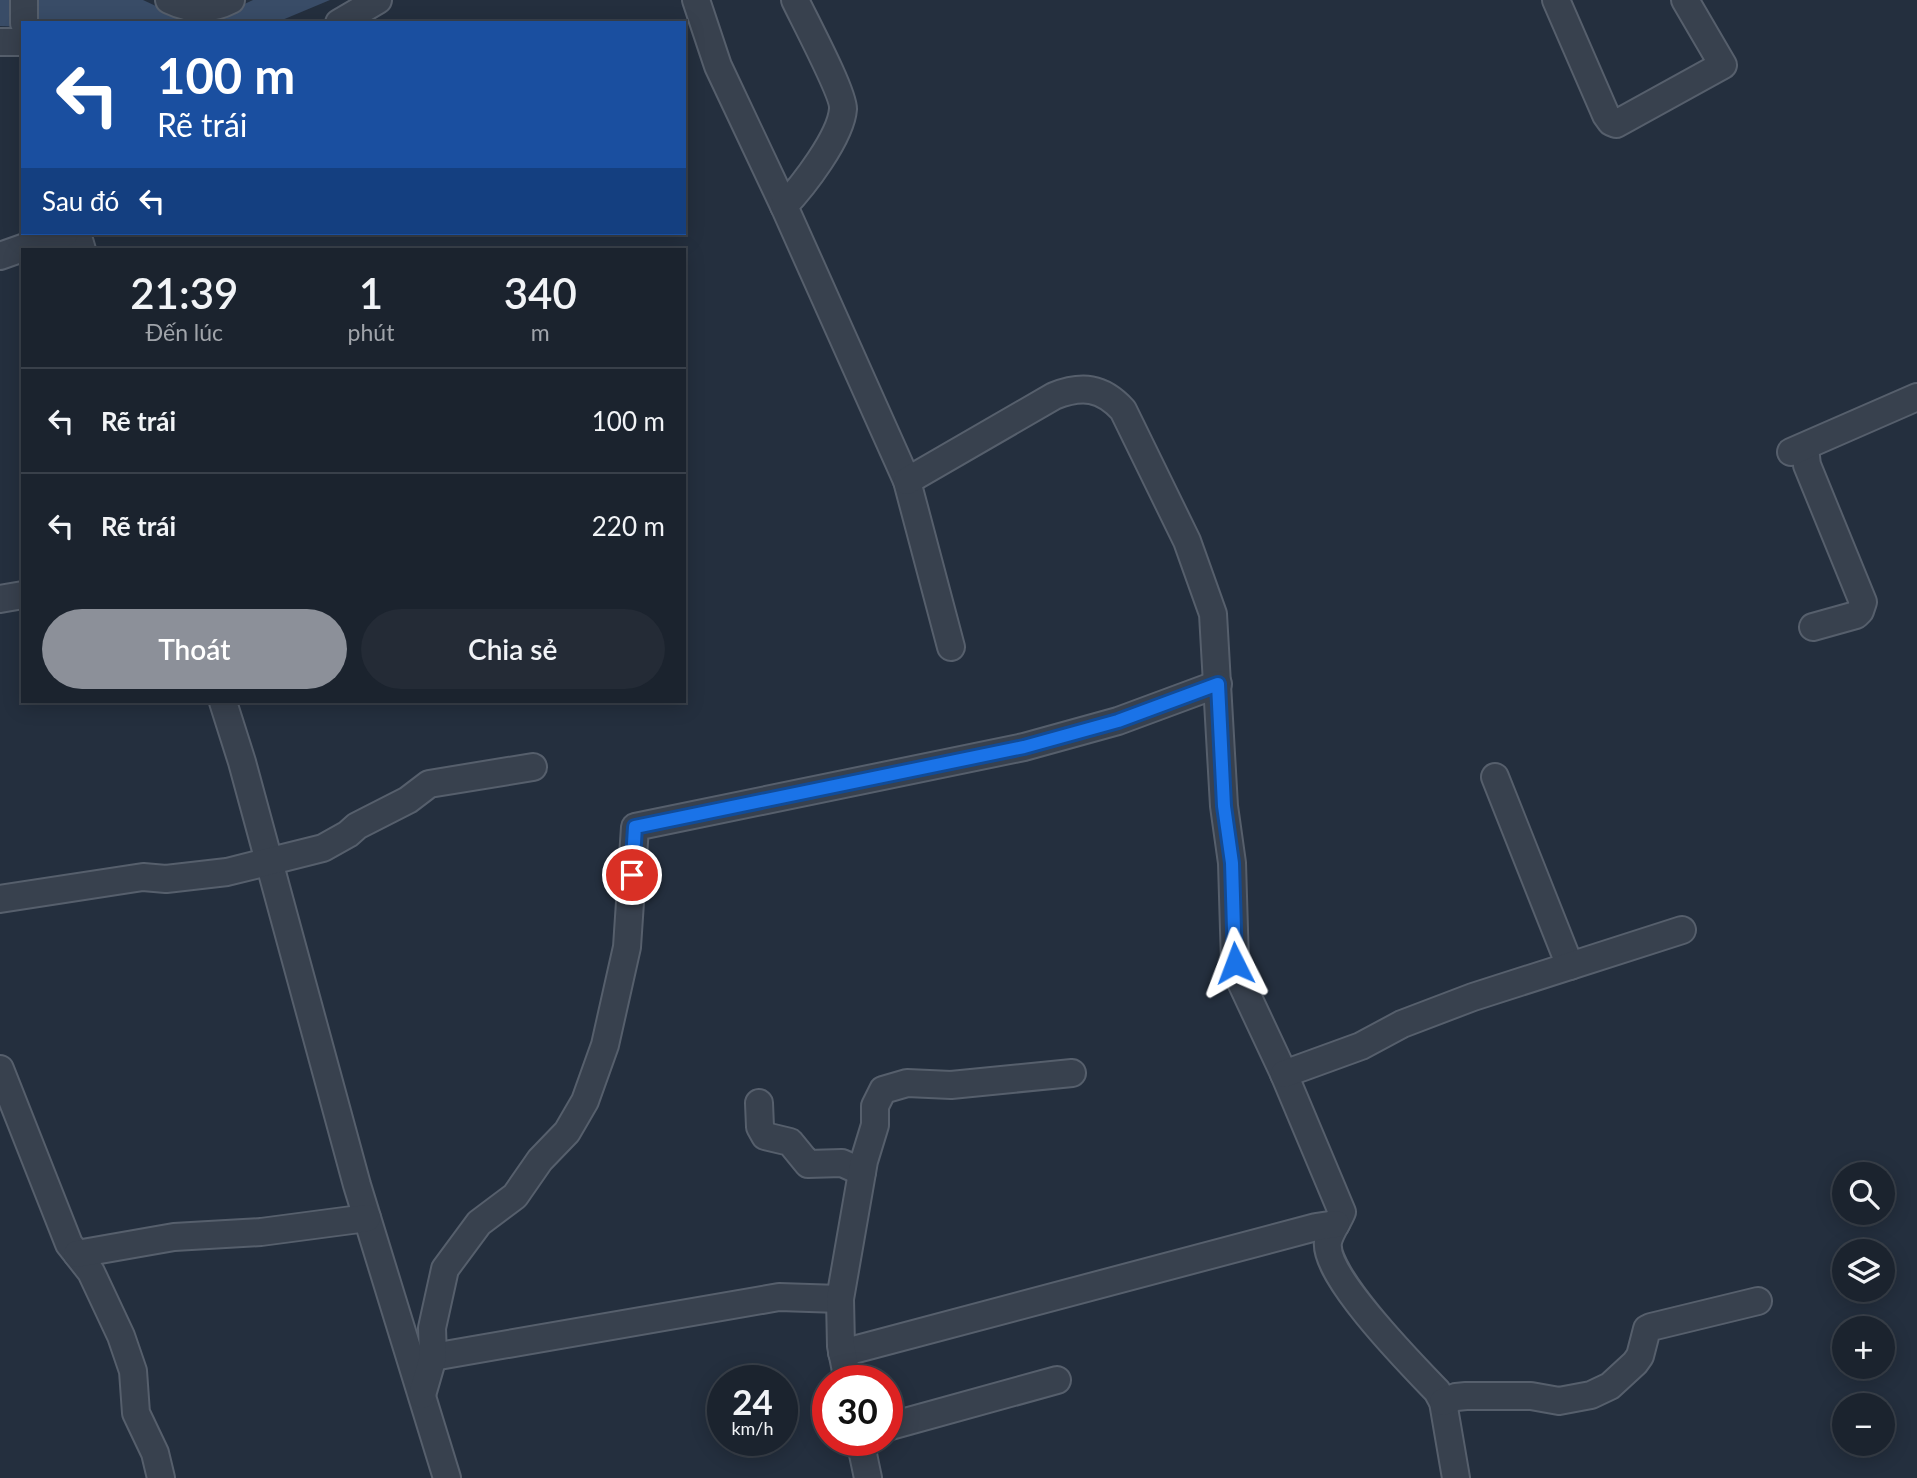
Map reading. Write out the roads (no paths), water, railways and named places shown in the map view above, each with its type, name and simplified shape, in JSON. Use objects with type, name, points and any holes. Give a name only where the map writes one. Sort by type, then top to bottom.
[{"type":"street","points":[[18,38],[24,0]]},
{"type":"street","points":[[169,0],[196,9],[212,8],[231,0]]},
{"type":"street","points":[[342,21],[378,0]]},
{"type":"street","points":[[696,0],[718,66],[907,481],[951,647]]},
{"type":"street","points":[[784,206],[795,195],[820,158],[838,128],[844,107],[795,0]]},
{"type":"street","points":[[1556,0],[1606,115],[1616,124],[1723,65],[1685,0]]},
{"type":"street","points":[[23,248],[59,235]]},
{"type":"street","points":[[0,256],[21,249]]},
{"type":"street","points":[[907,481],[1054,396],[1073,389],[1094,391],[1111,397],[1123,410],[1187,541],[1213,614],[1224,806],[1232,863],[1235,963],[1239,978],[1284,1074],[1342,1212],[1328,1244],[1331,1258],[1370,1318],[1437,1391],[1443,1402],[1456,1478]]},
{"type":"street","points":[[1813,627],[1856,615],[1863,603],[1807,465],[1797,450],[1917,397]]},
{"type":"street","points":[[0,599],[21,595]]},
{"type":"street","points":[[422,1395],[433,1357],[432,1328],[445,1269],[479,1223],[516,1196],[540,1160],[567,1132],[585,1101],[605,1045],[627,947],[635,827],[1024,747],[1118,721],[1218,684]]},
{"type":"street","points":[[223,703],[367,1218],[447,1478]]},
{"type":"street","points":[[0,899],[143,877],[166,879],[227,872],[323,848],[348,834],[357,825],[408,800],[429,784],[533,767]]},
{"type":"street","points":[[1494,777],[1570,966]]},
{"type":"street","points":[[1284,1074],[1361,1046],[1378,1035],[1426,1015],[1682,930]]},
{"type":"street","points":[[0,1069],[69,1244],[91,1272],[121,1336],[133,1371],[136,1413],[155,1453],[161,1478]]},
{"type":"street","points":[[845,1365],[840,1299],[862,1172],[875,1125],[875,1106],[883,1090],[907,1083],[951,1085],[1072,1073]]},
{"type":"street","points":[[759,1102],[760,1127],[765,1136],[790,1142],[807,1164],[842,1163],[862,1172]]},
{"type":"street","points":[[77,1254],[174,1237],[261,1232],[367,1218]]},
{"type":"street","points":[[842,1353],[1250,1244],[1336,1224]]},
{"type":"street","points":[[433,1357],[779,1297],[840,1299]]},
{"type":"street","points":[[1443,1402],[1466,1396],[1531,1396],[1559,1401],[1591,1395],[1610,1386],[1635,1363],[1640,1356],[1647,1329],[1758,1301]]},
{"type":"street","points":[[903,1423],[1057,1380]]},
{"type":"street","points":[[863,1456],[868,1478]]},
{"type":"water","points":[[0,0],[143,0],[171,13],[238,7],[253,0],[330,0],[280,21],[21,21],[21,27],[0,26]]}]
